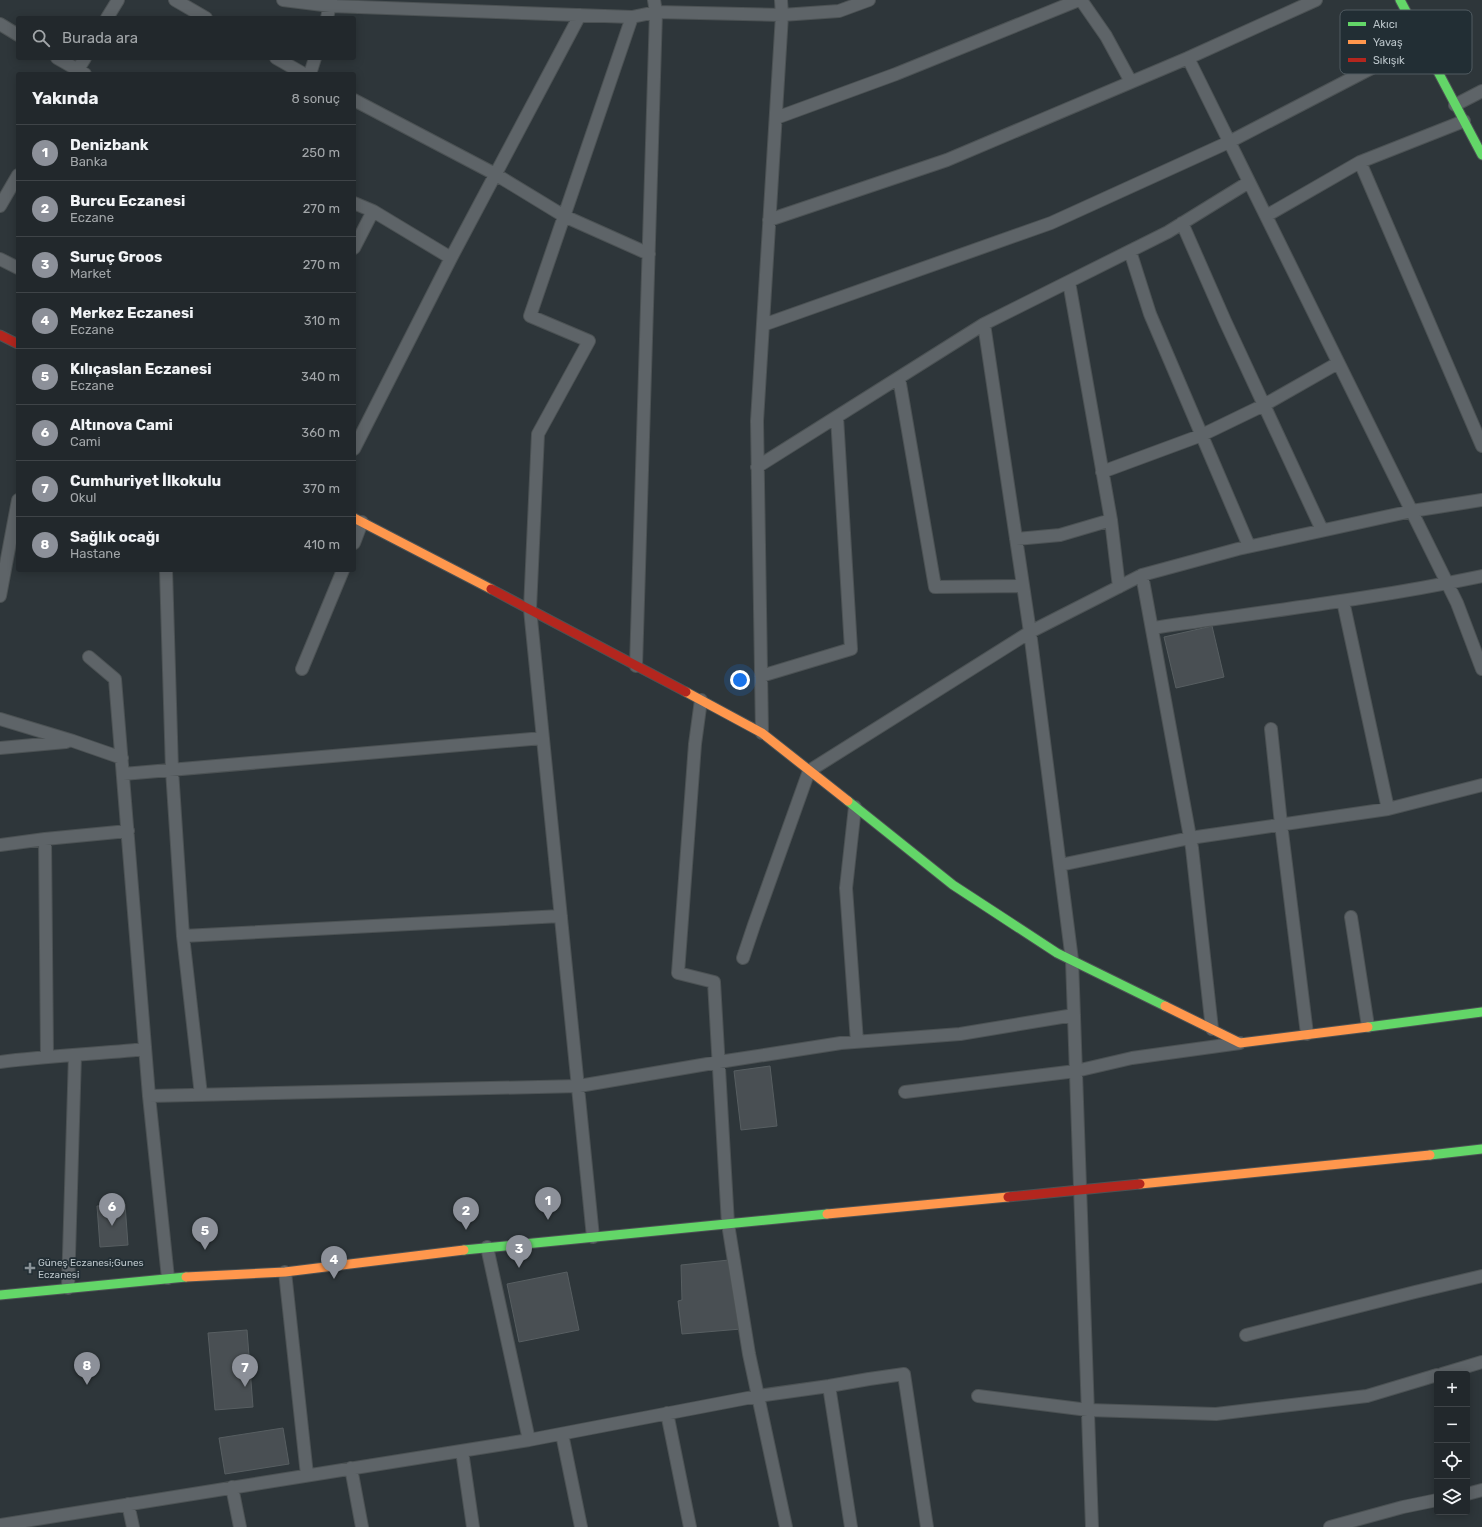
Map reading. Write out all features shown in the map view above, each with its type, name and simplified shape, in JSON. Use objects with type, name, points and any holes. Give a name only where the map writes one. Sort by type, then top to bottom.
[{"type":"street","points":[[109,16],[118,0]]},
{"type":"street","points":[[175,0],[203,16]]},
{"type":"street","points":[[283,0],[632,17],[655,6],[782,15],[839,11],[869,0]]},
{"type":"street","points":[[762,733],[757,421],[782,15],[781,0]]},
{"type":"street","points":[[776,118],[896,74],[1080,0],[1106,36],[1131,82]]},
{"type":"street","points":[[769,220],[947,160],[1188,58],[1316,0]]},
{"type":"street","points":[[1400,0],[1405,10]]},
{"type":"street","points":[[328,16],[331,3]]},
{"type":"street","points":[[636,666],[655,6]]},
{"type":"street","points":[[356,445],[451,258],[580,15]]},
{"type":"street","points":[[593,1237],[530,609],[538,434],[589,341],[530,316],[632,17]]},
{"type":"street","points":[[0,24],[16,34]]},
{"type":"street","points":[[1188,58],[1457,603],[1482,669]]},
{"type":"street","points":[[60,60],[78,72]]},
{"type":"street","points":[[80,72],[84,60]]},
{"type":"street","points":[[280,60],[300,72]]},
{"type":"street","points":[[311,72],[314,60]]},
{"type":"street","points":[[763,326],[1051,223],[1229,142],[1360,74]]},
{"type":"street","points":[[1439,74],[1482,155]]},
{"type":"street","points":[[1455,105],[1482,92]]},
{"type":"street","points":[[356,101],[495,174],[564,216],[649,254]]},
{"type":"street","points":[[1266,216],[1360,162],[1464,121]]},
{"type":"street","points":[[1360,162],[1482,446]]},
{"type":"street","points":[[0,206],[16,178]]},
{"type":"street","points":[[757,467],[984,324],[1130,251],[1182,223],[1249,182]]},
{"type":"street","points":[[356,204],[373,212],[451,258]]},
{"type":"street","points":[[356,244],[373,212]]},
{"type":"street","points":[[1182,223],[1322,530]]},
{"type":"street","points":[[1130,251],[1150,314],[1249,546]]},
{"type":"street","points":[[0,259],[16,267]]},
{"type":"street","points":[[1069,282],[1111,520],[1119,587]]},
{"type":"street","points":[[984,324],[1030,632],[1072,960],[1092,1527]]},
{"type":"street","points":[[0,335],[16,343]]},
{"type":"street","points":[[1102,472],[1202,435],[1264,405],[1338,363]]},
{"type":"street","points":[[899,378],[935,587],[1023,586]]},
{"type":"street","points":[[761,676],[851,649],[837,417]]},
{"type":"street","points":[[743,958],[809,771],[1030,632],[1142,575],[1249,546],[1412,511],[1482,500]]},
{"type":"street","points":[[0,596],[16,511]]},
{"type":"street","points":[[356,532],[358,520],[530,609],[762,733],[953,885],[1057,953],[1240,1043]]},
{"type":"street","points":[[1016,539],[1060,535],[1111,520]]},
{"type":"street","points":[[166,572],[172,770],[182,936],[201,1095]]},
{"type":"street","points":[[302,669],[342,572]]},
{"type":"street","points":[[1142,575],[1190,838],[1212,1029]]},
{"type":"street","points":[[1152,628],[1343,601],[1482,576]]},
{"type":"street","points":[[1343,601],[1388,809]]},
{"type":"street","points":[[89,657],[115,679],[149,1096],[168,1278]]},
{"type":"street","points":[[701,700],[695,744],[678,972],[714,982],[728,1224],[749,1354],[786,1527]]},
{"type":"street","points":[[0,719],[73,741],[122,758]]},
{"type":"street","points":[[1271,729],[1281,824],[1307,1034]]},
{"type":"street","points":[[123,774],[543,738]]},
{"type":"street","points":[[0,748],[73,741]]},
{"type":"street","points":[[1060,865],[1190,838],[1388,809],[1482,785]]},
{"type":"street","points":[[855,807],[846,888],[857,1042]]},
{"type":"street","points":[[0,845],[44,839],[128,832]]},
{"type":"street","points":[[44,839],[47,1056]]},
{"type":"street","points":[[182,936],[562,916]]},
{"type":"street","points":[[1351,917],[1368,1026]]},
{"type":"street","points":[[905,1092],[1076,1071],[1132,1058],[1482,1012]]},
{"type":"street","points":[[149,1096],[579,1086],[841,1043],[960,1034],[1074,1015]]},
{"type":"street","points":[[0,1062],[47,1056],[75,1056],[145,1049]]},
{"type":"street","points":[[68,1288],[75,1056]]},
{"type":"street","points":[[0,1295],[168,1278],[285,1272],[487,1247],[1080,1191],[1482,1149]]},
{"type":"street","points":[[487,1247],[529,1440]]},
{"type":"street","points":[[285,1272],[307,1475]]},
{"type":"street","points":[[1246,1335],[1482,1276]]},
{"type":"street","points":[[1452,1371],[1482,1362]]},
{"type":"street","points":[[0,1525],[27,1524],[128,1504],[529,1440],[758,1396],[829,1386],[868,1378],[904,1374],[927,1527]]},
{"type":"street","points":[[978,1396],[1088,1410],[1216,1414],[1367,1396],[1434,1376]]},
{"type":"street","points":[[829,1386],[851,1527]]},
{"type":"street","points":[[667,1413],[690,1527]]},
{"type":"street","points":[[562,1434],[581,1527]]},
{"type":"street","points":[[462,1451],[472,1527]]},
{"type":"street","points":[[351,1468],[362,1527]]},
{"type":"street","points":[[232,1487],[240,1527]]},
{"type":"street","points":[[1470,1493],[1482,1490]]},
{"type":"street","points":[[1330,1527],[1404,1507],[1434,1501]]},
{"type":"street","points":[[128,1504],[133,1527]]},
{"type":"building","points":[[1212,626],[1224,677],[1176,688],[1164,637]]},
{"type":"building","points":[[770,1066],[777,1126],[741,1130],[734,1071]]},
{"type":"building","points":[[125,1204],[128,1245],[100,1247],[97,1206]]},
{"type":"building","points":[[729,1260],[741,1329],[682,1334],[678,1301],[682,1300],[681,1265]]},
{"type":"building","points":[[567,1272],[579,1330],[519,1342],[507,1284]]},
{"type":"building","points":[[247,1330],[253,1407],[215,1410],[208,1333]]},
{"type":"building","points":[[283,1428],[289,1464],[225,1474],[219,1438]]},
{"type":"traffic: fast","points":[[1400,0],[1405,10]]},
{"type":"traffic: fast","points":[[1439,74],[1482,155]]},
{"type":"traffic: fast","points":[[848,801],[953,885],[1057,953],[1165,1006]]},
{"type":"traffic: fast","points":[[1368,1027],[1482,1012]]},
{"type":"traffic: fast","points":[[1430,1155],[1482,1149]]},
{"type":"traffic: fast","points":[[464,1250],[827,1214]]},
{"type":"traffic: fast","points":[[0,1295],[186,1277]]},
{"type":"traffic: slow","points":[[356,519],[491,589]]},
{"type":"traffic: slow","points":[[686,692],[762,733],[848,801]]},
{"type":"traffic: slow","points":[[1165,1006],[1240,1043],[1368,1027]]},
{"type":"traffic: slow","points":[[1140,1184],[1430,1155]]},
{"type":"traffic: slow","points":[[827,1214],[1008,1197]]},
{"type":"traffic: slow","points":[[186,1277],[285,1272],[464,1250]]},
{"type":"traffic: jam","points":[[0,335],[16,343]]},
{"type":"traffic: jam","points":[[491,589],[686,692]]},
{"type":"traffic: jam","points":[[1008,1197],[1140,1184]]},
{"type":"place","name":"Denizbank","points":[[548,1220]]},
{"type":"place","name":"Altınova Cami","points":[[112,1226]]},
{"type":"place","name":"Burcu Eczanesi","points":[[466,1230]]},
{"type":"place","name":"Kılıçaslan Eczanesi","points":[[205,1250]]},
{"type":"place","name":"Güneş Eczanesi;Gunes Eczanesi","points":[[30,1268]]},
{"type":"place","name":"Suruç Groos","points":[[519,1268]]},
{"type":"place","name":"Merkez Eczanesi","points":[[334,1279]]},
{"type":"place","name":"Sağlık ocağı","points":[[87,1385]]},
{"type":"place","name":"Cumhuriyet İlkokulu","points":[[245,1387]]}]
